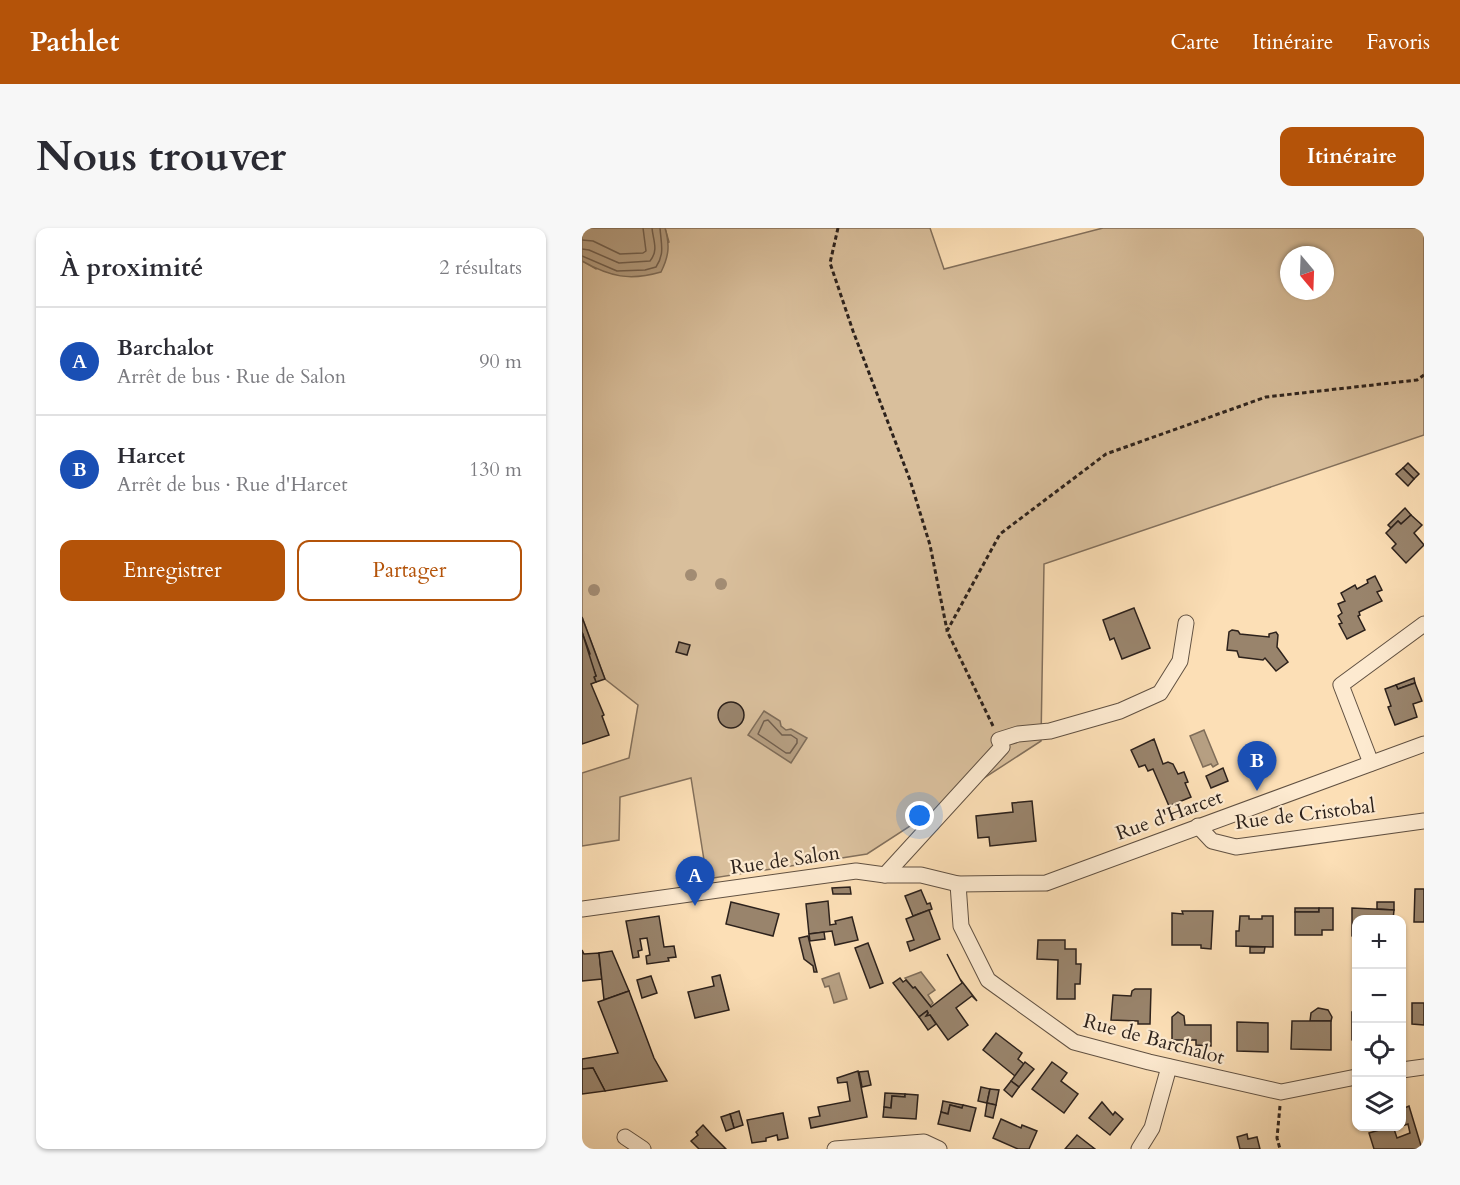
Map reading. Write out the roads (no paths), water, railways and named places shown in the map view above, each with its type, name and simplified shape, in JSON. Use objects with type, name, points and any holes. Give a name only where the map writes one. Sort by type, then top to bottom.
[{"type":"street","points":[[885,875],[1002,747],[999,740],[1018,734],[1050,731],[1120,711],[1160,693],[1180,661],[1186,622]]},
{"type":"street","points":[[1371,763],[1341,685],[1424,624]]},
{"type":"street","name":"Rue d'Harcet","points":[[958,884],[1046,883],[1424,744]]},
{"type":"street","name":"Rue de Cristobal","points":[[1198,826],[1212,841],[1236,846],[1424,821]]},
{"type":"street","name":"Rue de Salon","points":[[582,909],[856,871],[885,875],[921,875],[958,884]]},
{"type":"street","name":"Rue de Barchalot","points":[[958,884],[961,926],[988,980],[1074,1042],[1168,1067],[1281,1092],[1352,1078]]},
{"type":"street","points":[[1139,1149],[1152,1128],[1168,1067]]},
{"type":"street","points":[[1406,1069],[1424,1067]]},
{"type":"street","points":[[625,1137],[643,1149]]},
{"type":"street","points":[[835,1149],[924,1142],[939,1149]]},
{"type":"water","points":[[585,228],[665,228],[668,250],[661,272],[630,277],[620,276],[602,271],[582,261],[582,232]]},
{"type":"water","points":[[764,711],[780,721],[781,726],[786,730],[791,729],[807,738],[791,763],[748,735]]},
{"type":"water","points":[[1204,730],[1218,764],[1213,767],[1211,764],[1203,767],[1190,736]]},
{"type":"water","points":[[921,972],[935,990],[928,995],[933,1003],[930,1006],[905,978]]},
{"type":"water","points":[[839,973],[847,999],[834,1003],[829,986],[825,987],[822,979]]},
{"type":"place","name":"Harcet","points":[[1257,791]]},
{"type":"place","name":"Barchalot","points":[[695,906]]}]
